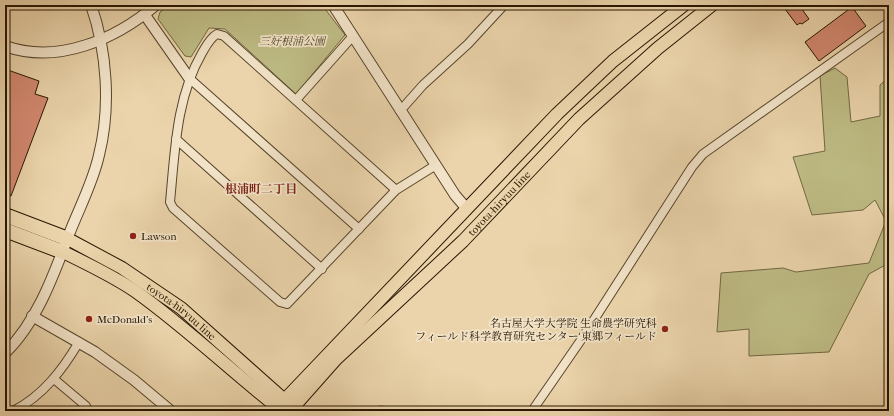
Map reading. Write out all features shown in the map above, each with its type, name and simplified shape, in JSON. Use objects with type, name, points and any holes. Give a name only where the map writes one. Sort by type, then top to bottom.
[{"type":"highway","points":[[5,214],[65,245]]},
{"type":"highway","points":[[5,230],[65,245]]},
{"type":"main road","name":"toyota-hiryuu line","points":[[283,408],[557,114],[614,61],[684,5]]},
{"type":"main road","name":"toyota-hiryuu line","points":[[283,408],[463,241],[579,119],[658,48],[712,5]]},
{"type":"main road","name":"toyota-hiryuu line","points":[[65,245],[122,268],[181,308],[283,408]]},
{"type":"street","points":[[5,353],[12,346],[32,316],[65,245],[99,155],[105,110],[104,70],[101,40],[91,5]]},
{"type":"street","points":[[5,46],[27,51],[53,52],[77,48],[101,40],[145,15],[156,5]]},
{"type":"street","points":[[333,5],[400,111],[467,209]]},
{"type":"street","points":[[400,111],[423,85],[468,44],[504,5]]},
{"type":"street","points":[[145,15],[189,78],[359,229]]},
{"type":"street","points":[[532,411],[581,340],[692,167],[703,154],[889,22]]},
{"type":"street","points":[[396,190],[220,34],[217,34],[210,39],[189,78],[183,95],[176,139],[170,202],[280,302],[287,304],[396,190],[436,165]]},
{"type":"street","points":[[296,100],[353,36]]},
{"type":"street","points":[[176,139],[322,269]]},
{"type":"street","points":[[32,316],[79,342],[134,380],[171,411]]},
{"type":"street","points":[[13,411],[36,396],[54,379],[68,361],[79,342]]},
{"type":"street","points":[[54,379],[86,406],[86,411]]},
{"type":"green space","name":"三好根浦公園","points":[[170,5],[322,5],[345,35],[296,94],[225,29],[209,28],[191,57],[185,56],[158,19],[160,12]]},
{"type":"green space","points":[[835,68],[847,77],[851,122],[880,116],[880,85],[889,77],[889,263],[869,274],[829,352],[749,356],[749,329],[717,332],[721,273],[783,268],[796,272],[869,263],[886,221],[875,200],[863,210],[812,215],[793,157],[825,151],[820,76]]},
{"type":"green space","points":[[379,406],[394,407],[391,411],[374,411]]},
{"type":"building","points":[[782,5],[799,5],[809,19],[802,24],[800,23],[797,25]]},
{"type":"building","points":[[852,7],[866,26],[819,61],[805,42]]},
{"type":"building","points":[[5,69],[39,81],[35,94],[48,98],[11,196],[5,194]]},
{"type":"place","name":"Lawson","points":[[133,236]]},
{"type":"place","name":"McDonald's","points":[[89,319]]},
{"type":"place","name":"名古屋大学大学院 生命農学研究科 フィールド科学教育研究センター 東郷フィールド","points":[[665,329]]},
{"type":"district","name":"根浦町二丁目","points":[[261,189]]}]
